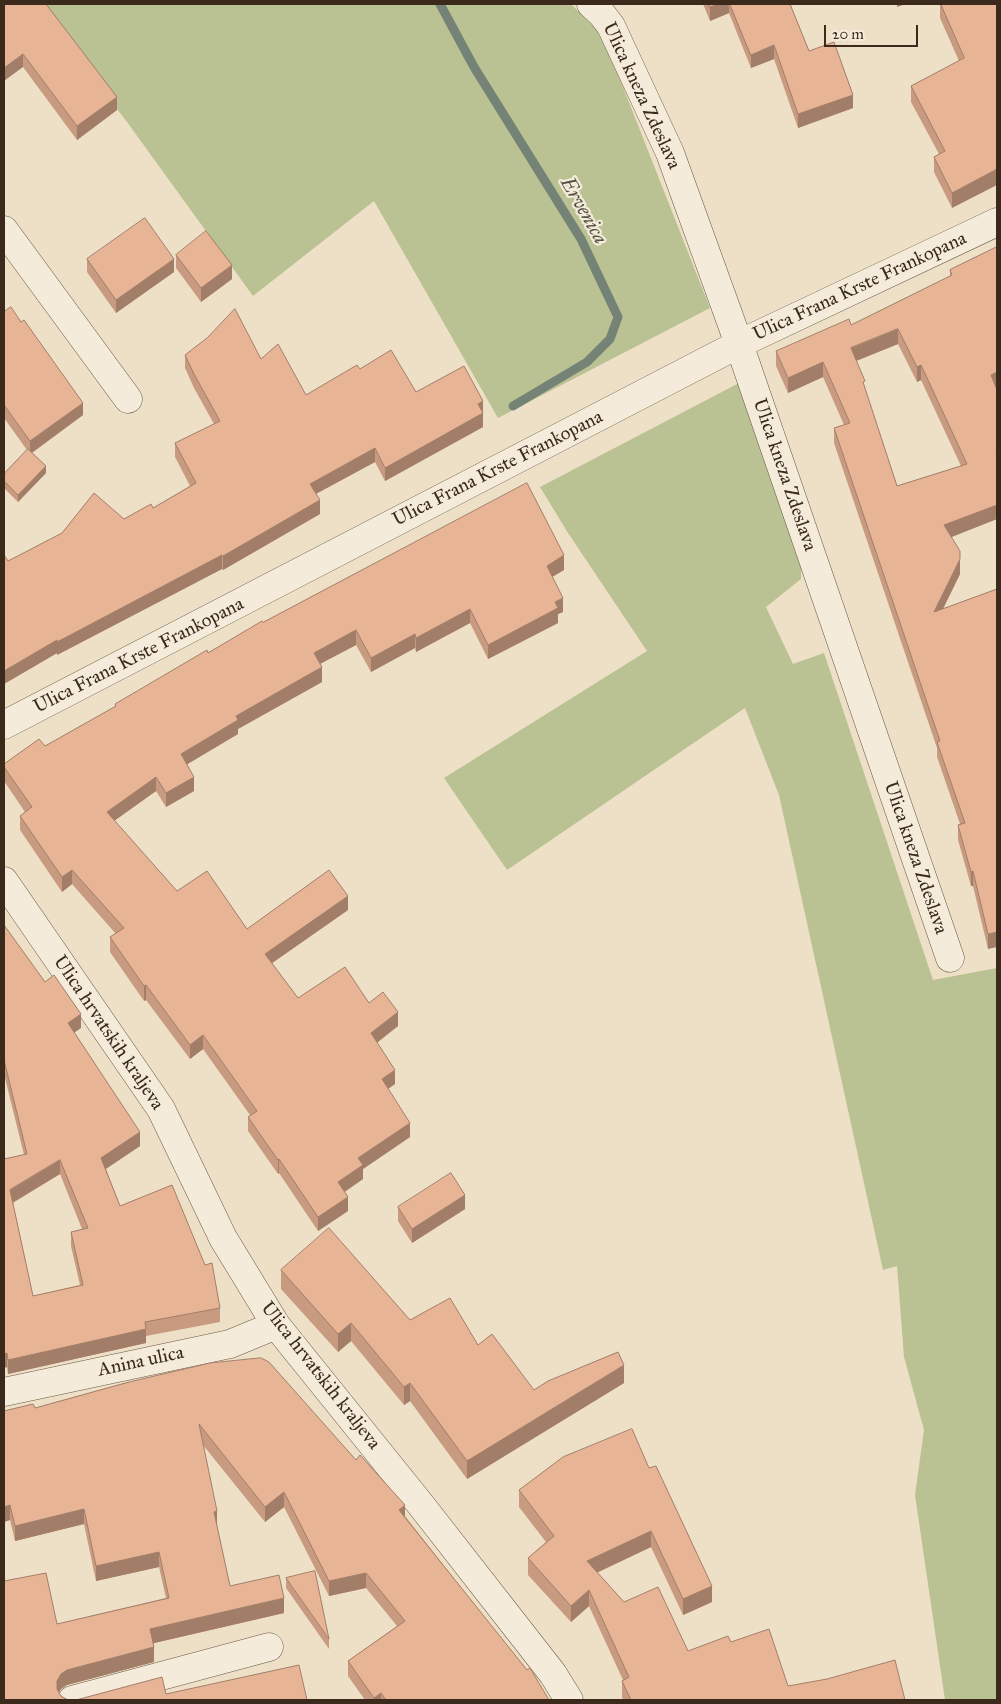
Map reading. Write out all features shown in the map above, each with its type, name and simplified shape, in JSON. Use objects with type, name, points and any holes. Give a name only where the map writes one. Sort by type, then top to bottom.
[{"type":"street","name":"Ulica kneza Zdeslava","points":[[591,4],[601,12],[611,26],[670,153],[739,344],[950,958]]},
{"type":"street","name":"Ulica Frana Krste Frankopana","points":[[4,726],[739,344],[997,222]]},
{"type":"street","points":[[4,230],[128,399]]},
{"type":"street","name":"Ulica hrvatskih kraljeva","points":[[4,881],[161,1109],[223,1238],[276,1325],[553,1674],[569,1700]]},
{"type":"street","name":"Anina ulica","points":[[4,1392],[230,1344],[276,1325]]},
{"type":"street","points":[[72,1700],[269,1647]]},
{"type":"green space","points":[[37,4],[571,4],[596,29],[610,54],[710,308],[498,418],[374,201],[253,296],[127,122]]},
{"type":"green space","points":[[739,383],[801,564],[801,579],[766,607],[793,664],[824,653],[933,980],[997,968],[997,1700],[945,1700],[915,1495],[924,1430],[904,1357],[897,1266],[883,1270],[779,795],[745,708],[507,870],[444,778],[647,651],[568,533],[540,487]]},
{"type":"building","points":[[4,4],[46,4],[117,97],[77,126],[23,54],[4,68]]},
{"type":"building","points":[[730,4],[790,4],[809,51],[834,42],[853,95],[798,114],[774,45],[751,55]]},
{"type":"building","points":[[941,4],[997,4],[997,169],[952,193],[934,157],[945,151],[911,86],[964,58]]},
{"type":"building","points":[[145,218],[174,259],[116,300],[87,259]]},
{"type":"building","points":[[206,231],[232,265],[201,288],[176,255]]},
{"type":"building","points":[[997,247],[997,372],[991,375],[997,390],[997,505],[944,525],[960,551],[960,559],[934,612],[997,589],[997,932],[988,934],[973,871],[971,872],[958,825],[965,823],[937,742],[940,741],[834,428],[850,423],[823,362],[788,378],[776,351],[849,319],[851,325],[952,275],[950,270]],"holes":[[[898,329],[917,367],[921,365],[967,464],[897,486],[863,382],[865,381],[851,348]]]},
{"type":"building","points":[[11,307],[21,322],[24,320],[83,403],[30,441],[4,405],[4,312]]},
{"type":"building","points":[[235,309],[261,359],[278,344],[306,395],[357,365],[360,369],[391,350],[416,392],[464,366],[483,401],[478,404],[483,413],[385,468],[375,448],[310,484],[320,500],[223,556],[57,642],[57,640],[4,671],[4,555],[8,561],[62,533],[94,493],[124,519],[151,504],[153,508],[196,483],[175,443],[220,421],[185,355],[207,338]]},
{"type":"building","points":[[28,449],[46,466],[18,495],[4,481],[4,474]]},
{"type":"building","points":[[527,483],[564,555],[547,566],[563,598],[555,602],[558,608],[488,645],[470,609],[416,638],[415,634],[371,658],[356,630],[314,653],[322,667],[236,716],[238,720],[181,754],[194,777],[166,793],[156,777],[107,812],[177,891],[207,871],[247,929],[329,870],[348,896],[265,954],[298,998],[345,967],[369,1003],[383,992],[398,1012],[371,1033],[395,1070],[382,1079],[410,1123],[358,1158],[363,1165],[338,1182],[348,1197],[318,1217],[248,1117],[257,1111],[203,1035],[190,1045],[146,985],[144,986],[110,937],[124,928],[72,870],[62,877],[20,816],[32,807],[4,767],[4,764],[39,739],[45,746],[116,706],[115,704],[207,650],[208,653],[262,621]]},
{"type":"building","points":[[4,925],[45,982],[54,975],[81,1014],[68,1023],[140,1132],[101,1158],[120,1206],[172,1185],[205,1265],[212,1263],[220,1308],[145,1322],[146,1329],[8,1360],[7,1353],[4,1354],[4,1159],[27,1154],[4,1060]],"holes":[[[60,1160],[88,1228],[71,1232],[83,1285],[33,1296],[10,1190]]]},
{"type":"building","points":[[451,1173],[465,1195],[412,1229],[398,1207]]},
{"type":"building","points":[[329,1228],[410,1320],[450,1298],[478,1345],[492,1334],[534,1390],[548,1381],[618,1352],[624,1365],[467,1461],[410,1383],[404,1387],[351,1323],[338,1334],[281,1270]]},
{"type":"building","points":[[261,1358],[269,1362],[356,1460],[360,1455],[405,1505],[399,1510],[527,1670],[530,1668],[549,1700],[386,1700],[381,1693],[374,1698],[348,1661],[405,1621],[366,1573],[329,1581],[284,1492],[265,1507],[199,1424],[217,1511],[214,1512],[230,1586],[279,1575],[284,1598],[150,1629],[154,1647],[67,1670],[61,1674],[57,1681],[57,1689],[61,1696],[68,1700],[4,1700],[4,1581],[46,1573],[57,1624],[169,1598],[159,1552],[96,1566],[84,1509],[15,1526],[10,1505],[4,1507],[4,1411],[33,1404],[35,1408],[129,1382],[210,1363]]},
{"type":"building","points":[[632,1429],[649,1468],[656,1466],[712,1586],[683,1599],[651,1531],[587,1561],[624,1602],[658,1587],[688,1651],[728,1636],[731,1642],[769,1629],[788,1686],[827,1679],[895,1660],[905,1700],[631,1700],[622,1681],[629,1677],[589,1590],[571,1606],[528,1558],[554,1536],[519,1490],[563,1457]]},
{"type":"building","points":[[315,1571],[329,1639],[286,1578]]},
{"type":"building","points":[[299,1665],[307,1700],[76,1700],[162,1677],[166,1694]]},
{"type":"waterway","name":"Ervenica","points":[[440,4],[474,67],[581,239],[618,317],[610,339],[587,362],[513,406]]}]
